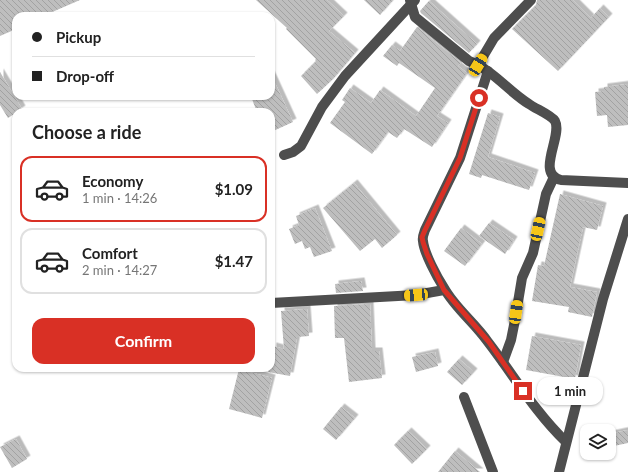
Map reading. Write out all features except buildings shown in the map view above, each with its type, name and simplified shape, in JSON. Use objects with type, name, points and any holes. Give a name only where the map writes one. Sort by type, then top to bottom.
[{"type":"street","points":[[478,65],[494,38],[531,0]]},
{"type":"street","points":[[412,1],[415,17],[469,61],[488,71],[525,102],[550,116],[555,121],[556,130],[550,170],[554,177],[561,180],[628,183]]},
{"type":"street","points":[[284,155],[293,152],[301,146],[322,107],[345,76],[412,1]]},
{"type":"street","points":[[488,71],[460,158],[422,237],[423,242],[444,290],[479,330],[532,404],[554,431],[566,442]]},
{"type":"street","points":[[502,362],[511,340],[522,278],[533,253],[546,194],[554,177]]},
{"type":"street","points":[[548,472],[559,470],[603,299],[628,219]]},
{"type":"street","points":[[275,303],[416,295],[444,290]]},
{"type":"street","points":[[464,397],[493,472]]},
{"type":"route","points":[[479,98],[460,158],[422,237],[427,254],[444,290],[489,342],[523,391]]}]
